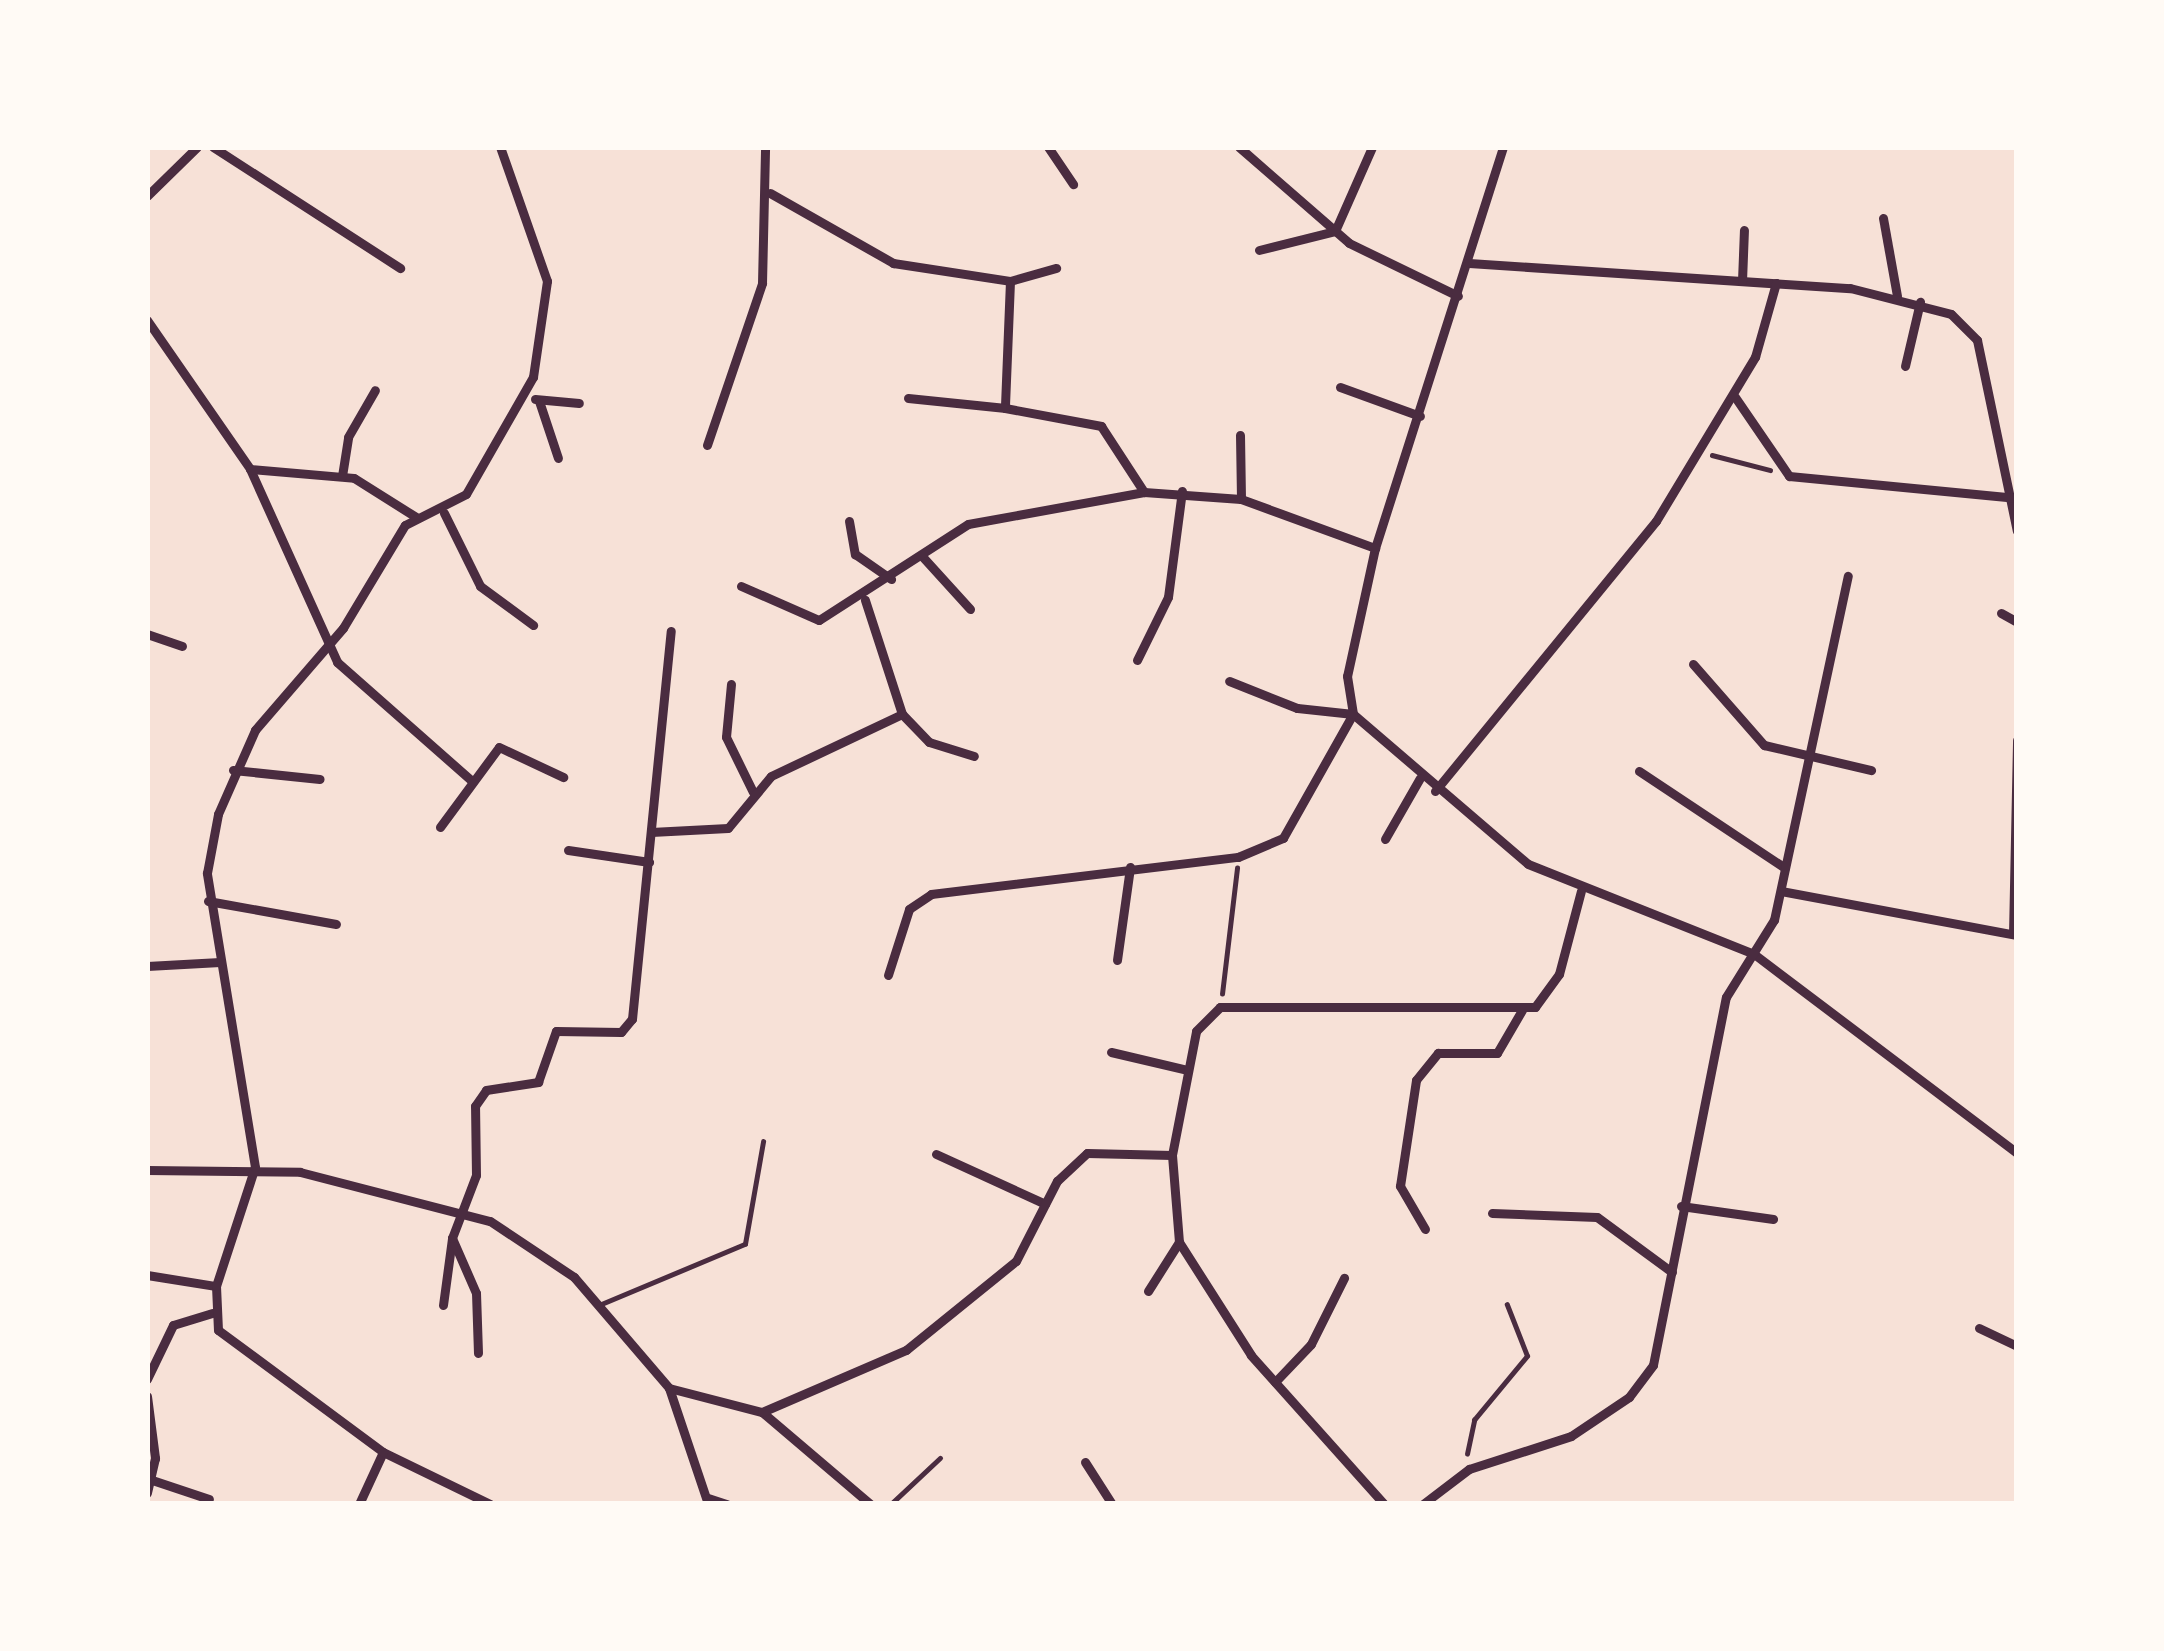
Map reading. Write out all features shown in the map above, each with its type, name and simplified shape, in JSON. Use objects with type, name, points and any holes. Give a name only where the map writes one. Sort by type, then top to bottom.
[{"type":"street","points":[[147,196],[197,147]]},
{"type":"street","points":[[213,147],[400,268]]},
{"type":"street","points":[[250,470],[342,476],[416,518],[444,512],[524,396],[549,301],[500,147]]},
{"type":"street","points":[[707,445],[751,333],[770,193],[765,147]]},
{"type":"street","points":[[1048,147],[1073,184]]},
{"type":"street","points":[[1239,147],[1335,231],[1458,296]]},
{"type":"street","points":[[1335,231],[1372,147]]},
{"type":"street","points":[[888,975],[918,899],[1130,867],[1238,857],[1300,821],[1353,714],[1347,676],[1375,548],[1503,147]]},
{"type":"street","points":[[770,193],[893,263],[1010,281],[1056,268]]},
{"type":"street","points":[[1883,218],[1897,296]]},
{"type":"street","points":[[1742,281],[1744,230]]},
{"type":"street","points":[[1259,250],[1335,231]]},
{"type":"street","points":[[1468,262],[1776,283],[1920,302],[1976,340],[2017,531]]},
{"type":"street","points":[[1005,408],[1010,281]]},
{"type":"street","points":[[1435,791],[1572,612],[1619,571],[1701,449],[1735,397],[1776,283]]},
{"type":"street","points":[[1905,366],[1920,302]]},
{"type":"street","points":[[147,320],[250,470],[326,646],[471,780]]},
{"type":"street","points":[[1340,387],[1420,416]]},
{"type":"street","points":[[342,476],[348,437],[375,390]]},
{"type":"street","points":[[524,396],[580,403]]},
{"type":"street","points":[[1735,397],[1758,418],[1780,471],[2012,498]]},
{"type":"street","points":[[908,398],[1005,408],[1101,426],[1144,492]]},
{"type":"street","points":[[539,401],[558,458]]},
{"type":"street","points":[[1240,435],[1241,499]]},
{"type":"street","points":[[741,586],[808,620],[865,600],[968,524],[1144,492],[1182,491],[1241,499],[1375,548]]},
{"type":"street","points":[[1137,660],[1168,597],[1182,491]]},
{"type":"street","points":[[444,512],[480,586],[533,625]]},
{"type":"street","points":[[416,518],[233,770],[208,902],[255,1167],[212,1313],[234,1348],[383,1452],[490,1504]]},
{"type":"street","points":[[849,521],[855,554],[891,578]]},
{"type":"street","points":[[921,555],[970,609]]},
{"type":"street","points":[[1423,1504],[1469,1469],[1546,1449],[1629,1397],[1653,1365],[1726,997],[1754,954],[1781,891],[1848,576]]},
{"type":"street","points":[[865,600],[902,714],[929,742],[974,756]]},
{"type":"street","points":[[2001,613],[2017,622]]},
{"type":"street","points":[[443,1305],[452,1238],[476,1175],[478,1096],[538,1082],[556,1030],[627,1029],[671,631]]},
{"type":"street","points":[[147,634],[182,646]]},
{"type":"street","points":[[1693,664],[1745,730],[1806,763],[1871,770]]},
{"type":"street","points":[[1229,681],[1297,708],[1353,714],[1435,791],[1582,891],[1754,954],[2017,1154]]},
{"type":"street","points":[[731,684],[726,737],[753,792]]},
{"type":"street","points":[[651,832],[728,828],[753,792],[902,714]]},
{"type":"street","points":[[1781,891],[2015,935],[2017,740]]},
{"type":"street","points":[[440,827],[471,780],[507,746],[563,777]]},
{"type":"street","points":[[233,770],[320,778]]},
{"type":"street","points":[[1640,771],[1785,868]]},
{"type":"street","points":[[1385,839],[1420,778]]},
{"type":"street","points":[[568,850],[649,862]]},
{"type":"street","points":[[1118,961],[1130,867]]},
{"type":"street","points":[[1425,1229],[1400,1186],[1416,1079],[1438,1053],[1497,1053],[1522,1010],[1553,988],[1582,891]]},
{"type":"street","points":[[208,902],[336,924]]},
{"type":"street","points":[[147,966],[220,962]]},
{"type":"street","points":[[1384,1504],[1275,1382],[1179,1242],[1172,1155],[1196,1031],[1220,1007],[1522,1010]]},
{"type":"street","points":[[1111,1052],[1187,1070]]},
{"type":"street","points":[[936,1154],[1045,1204]]},
{"type":"street","points":[[762,1412],[906,1350],[1016,1261],[1045,1204],[1087,1154],[1172,1155]]},
{"type":"street","points":[[147,1170],[255,1167],[462,1211],[532,1246],[598,1305],[669,1388],[708,1501],[727,1504]]},
{"type":"street","points":[[1682,1206],[1773,1220]]},
{"type":"street","points":[[1492,1213],[1598,1217],[1672,1272]]},
{"type":"street","points":[[452,1238],[476,1293],[478,1353]]},
{"type":"street","points":[[1148,1291],[1179,1242]]},
{"type":"street","points":[[147,1275],[217,1286]]},
{"type":"street","points":[[1275,1382],[1311,1345],[1344,1278]]},
{"type":"street","points":[[147,1379],[151,1348],[173,1325],[212,1313]]},
{"type":"street","points":[[1979,1328],[2017,1346]]},
{"type":"street","points":[[669,1388],[762,1412],[870,1504]]},
{"type":"street","points":[[147,1396],[152,1480],[147,1493]]},
{"type":"street","points":[[359,1504],[383,1452]]},
{"type":"street","points":[[1085,1462],[1112,1504]]},
{"type":"street","points":[[152,1480],[209,1498]]},
{"type":"lane","points":[[598,1305],[745,1244],[763,1142]]},
{"type":"lane","points":[[891,1504],[940,1458]]},
{"type":"path","points":[[1701,449],[1780,471]]},
{"type":"path","points":[[1220,1007],[1238,857]]},
{"type":"path","points":[[1469,1469],[1474,1420],[1527,1356],[1507,1305]]}]
